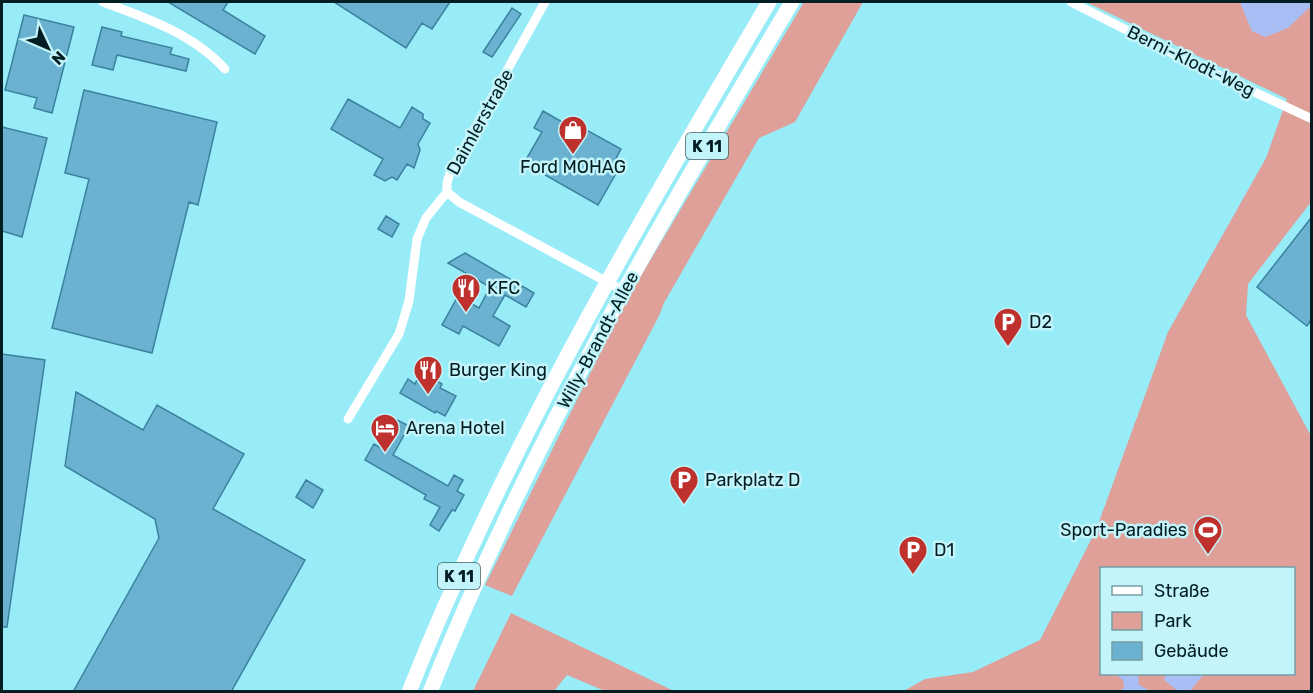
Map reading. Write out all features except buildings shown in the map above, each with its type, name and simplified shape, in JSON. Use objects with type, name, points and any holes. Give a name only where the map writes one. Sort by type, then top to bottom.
[{"type":"main road","name":"Willy-Brandt-Allee","points":[[409,692],[427,647],[528,429],[606,281],[769,2]]},
{"type":"main road","name":"Willy-Brandt-Allee","points":[[430,692],[474,589],[531,468],[624,291],[792,2]]},
{"type":"street","points":[[103,2],[172,30],[210,53],[225,69]]},
{"type":"street","name":"Daimlerstraße","points":[[545,2],[450,173],[447,192],[459,202],[624,291]]},
{"type":"street","name":"Berni-Klodt-Weg","points":[[1071,2],[1311,119]]},
{"type":"street","points":[[348,419],[399,334],[410,301],[417,239],[426,218],[447,192]]},
{"type":"green space","points":[[804,2],[863,2],[795,122],[759,138],[664,303],[512,596],[485,585],[626,301]]},
{"type":"green space","points":[[1086,2],[1240,2],[1252,31],[1311,6],[1311,202],[1248,284],[1246,315],[1311,436],[1311,691],[902,692],[925,679],[973,672],[1040,640],[1096,530],[1168,332],[1266,158],[1287,99]]},
{"type":"green space","points":[[511,613],[674,691],[605,691],[567,675],[554,691],[473,691]]},
{"type":"water","points":[[1240,2],[1311,2],[1311,6],[1288,28],[1265,37],[1252,31]]},
{"type":"water","points":[[1116,675],[1138,675],[1139,685],[1150,691],[1120,691],[1124,687],[1123,680]]},
{"type":"water","points":[[1166,675],[1203,675],[1189,692],[1178,691],[1164,680]]},
{"type":"place","name":"Ford MOHAG","points":[[573,156]]},
{"type":"place","name":"KFC","points":[[466,314]]},
{"type":"place","name":"D2","points":[[1008,348]]},
{"type":"place","name":"Burger King","points":[[428,396]]},
{"type":"place","name":"Arena Hotel","points":[[385,454]]},
{"type":"place","name":"Parkplatz D","points":[[684,506]]},
{"type":"place","name":"Sport-Paradies","points":[[1208,556]]},
{"type":"place","name":"D1","points":[[913,576]]}]
